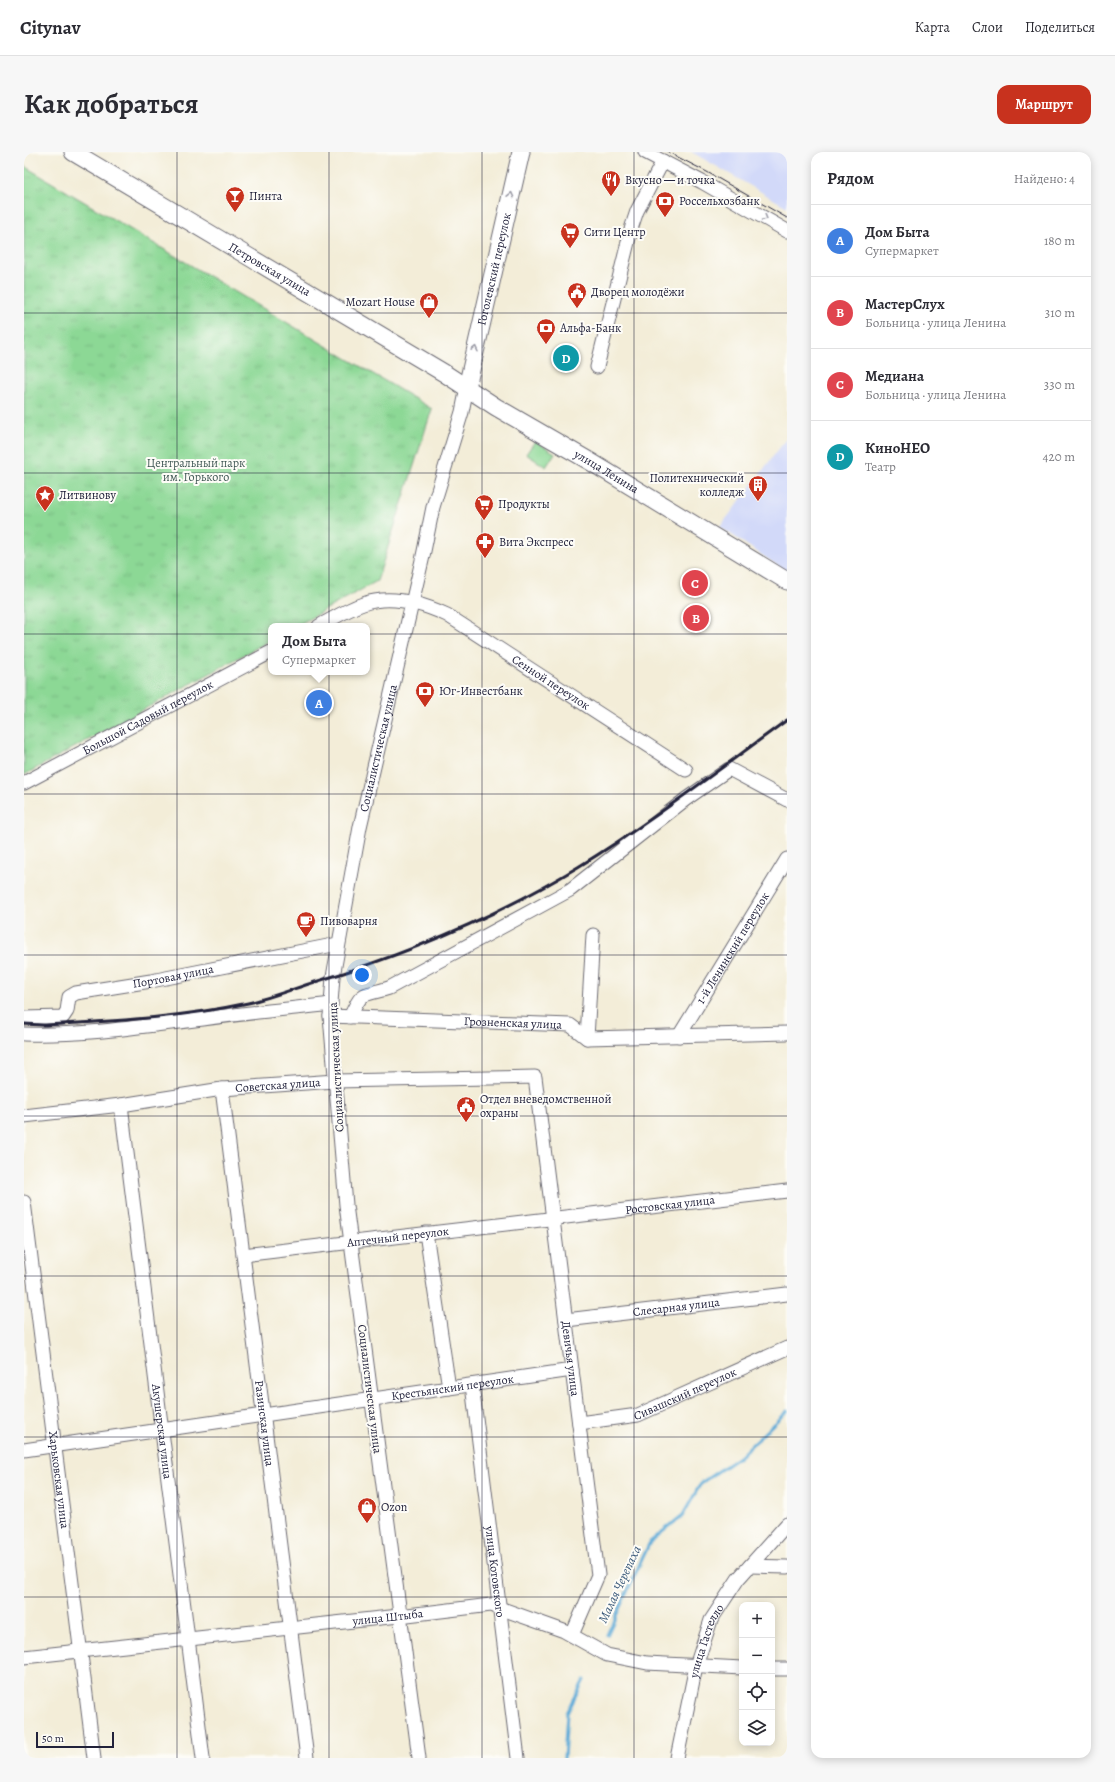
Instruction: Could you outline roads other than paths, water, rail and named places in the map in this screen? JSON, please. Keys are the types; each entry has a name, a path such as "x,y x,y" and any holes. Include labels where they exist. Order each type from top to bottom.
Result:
{"main road":[{"name":"Петровская улица","path":"73,152 467,387"},
{"name":"Гоголевский переулок","path":"467,387 521,152"},
{"name":"улица Ленина","path":"467,387 496,407 591,462 787,581"}],"street":[{"path":"645,152 702,182 787,231"},
{"path":"597,367 632,226 637,211 663,161"},
{"name":"Социалистическая улица","path":"419,1758 399,1616 351,1242 335,1081 331,1010 338,944 360,827 433,507 462,412 467,387"},
{"path":"325,623 363,604 392,600 412,602"},
{"name":"Сенной переулок","path":"412,602 447,615 686,770"},
{"name":"Большой Садовый переулок","path":"24,783 268,654"},
{"path":"350,1017 358,998 362,995 389,988 570,890 686,799 729,769 787,800"},
{"name":"1-й Ленинский переулок","path":"679,1036 787,859"},
{"path":"592,935 587,1038 787,1033"},
{"name":"Портовая улица","path":"24,1018 63,1017 68,1011 69,997 76,993 338,944"},
{"path":"24,1034 66,1034 154,1026 202,1019 331,1010"},
{"name":"Грозненская улица","path":"331,1010 350,1017 570,1025 587,1038"},
{"name":"Советская улица","path":"24,1116 121,1105 222,1089 335,1081 534,1077"},
{"name":"Девичья улица","path":"534,1077 598,1575 572,1635"},
{"name":"Разинская улица","path":"222,1089 306,1758"},
{"name":"Акушерская улица","path":"121,1105 204,1758"},
{"name":"Ростовская улица","path":"553,1218 787,1191"},
{"name":"Харьковская улица","path":"24,1202 94,1758"},
{"name":"Аптечный переулок","path":"243,1255 553,1218"},
{"path":"426,1233 448,1388"},
{"name":"Слесарная улица","path":"566,1320 787,1294"},
{"name":"Сивашский переулок","path":"579,1423 638,1415 787,1348"},
{"name":"Крестьянский переулок","path":"24,1450 572,1370"},
{"name":"улица Котовского","path":"472,1385 518,1758"},
{"name":"улица Гастелло","path":"677,1758 696,1666 711,1620 738,1579 787,1524"},
{"path":"750,1566 787,1567"},
{"name":"улица Штыба","path":"24,1657 491,1605 572,1635 607,1655 647,1663 739,1668"},
{"path":"775,1669 787,1669"}],"waterway":[{"name":"Малая Черепаха","path":"607,1635 650,1542 683,1515 701,1483 739,1457 787,1411"},
{"name":"Малая Черепаха","path":"564,1758 567,1713 584,1680"}],"tram line":[{"path":"668,152 707,172 787,218"}],"railway":[{"path":"24,1024 43,1025 120,1020 197,1012 248,1003 349,971 450,933 547,885 605,850 710,777 787,720"}],"place":[{"name":"Вкусно — и точка","path":"611,197"},
{"name":"Пинта","path":"235,213"},
{"name":"Россельхозбанк","path":"665,218"},
{"name":"Сити Центр","path":"570,249"},
{"name":"Дворец молодёжи","path":"577,309"},
{"name":"Mozart House","path":"429,319"},
{"name":"Альфа-Банк","path":"546,345"},
{"name":"КиноНЕО","path":"566,358"},
{"name":"Политехнический колледж","path":"758,502"},
{"name":"Литвинову","path":"45,512"},
{"name":"Продукты","path":"484,521"},
{"name":"Вита Экспресс","path":"485,559"},
{"name":"Медиана","path":"695,583"},
{"name":"МастерСлух","path":"696,618"},
{"name":"Дом Быта","path":"319,703"},
{"name":"Юг-Инвестбанк","path":"425,708"},
{"name":"Пивоварня","path":"306,938"},
{"name":"Отдел вневедомственной охраны","path":"466,1123"},
{"name":"Ozon","path":"367,1524"}],"park label":[{"name":"Центральный парк им. Горького","path":"196,470"}]}
